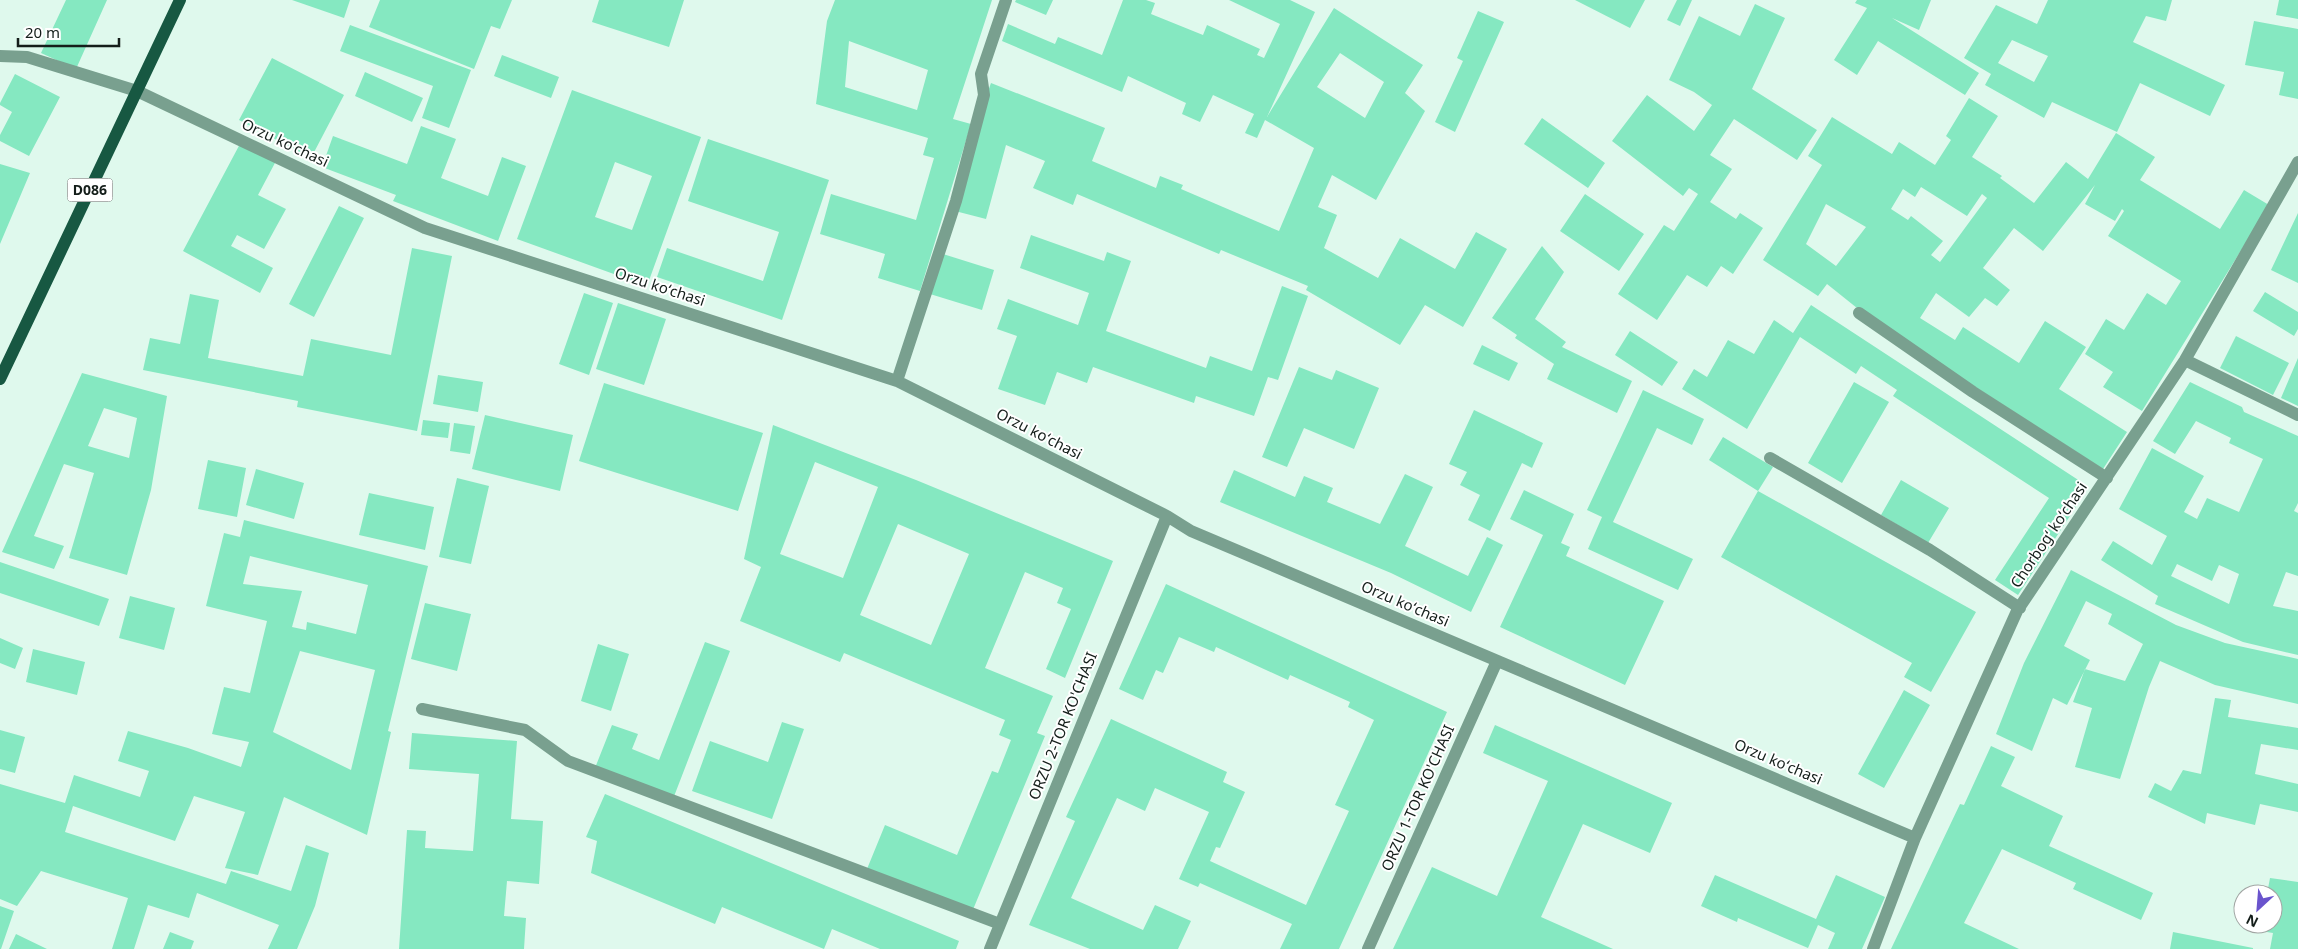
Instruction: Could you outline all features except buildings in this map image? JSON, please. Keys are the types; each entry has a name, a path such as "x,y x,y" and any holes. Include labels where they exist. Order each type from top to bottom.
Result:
{"main road":[{"name":"D086","path":"0,378 180,0"}],"street":[{"path":"897,381 956,201 984,95 981,74 1006,0"},
{"name":"Orzu koʻchasi","path":"0,56 27,57 137,91 425,228 897,381 1167,516 1191,531 1915,838"},
{"name":"Chorbogʻ koʻchasi","path":"1873,949 1915,838 2020,608 2185,360 2298,162"},
{"path":"1859,313 1973,392 2107,478"},
{"path":"2185,360 2298,415"},
{"path":"1770,458 1930,550 2020,608"},
{"name":"ORZU 2-TOR KO'CHASI","path":"990,949 1167,516"},
{"name":"ORZU 1-TOR KO'CHASI","path":"1368,949 1497,661"},
{"path":"422,709 525,730 568,761 1000,924"}]}
